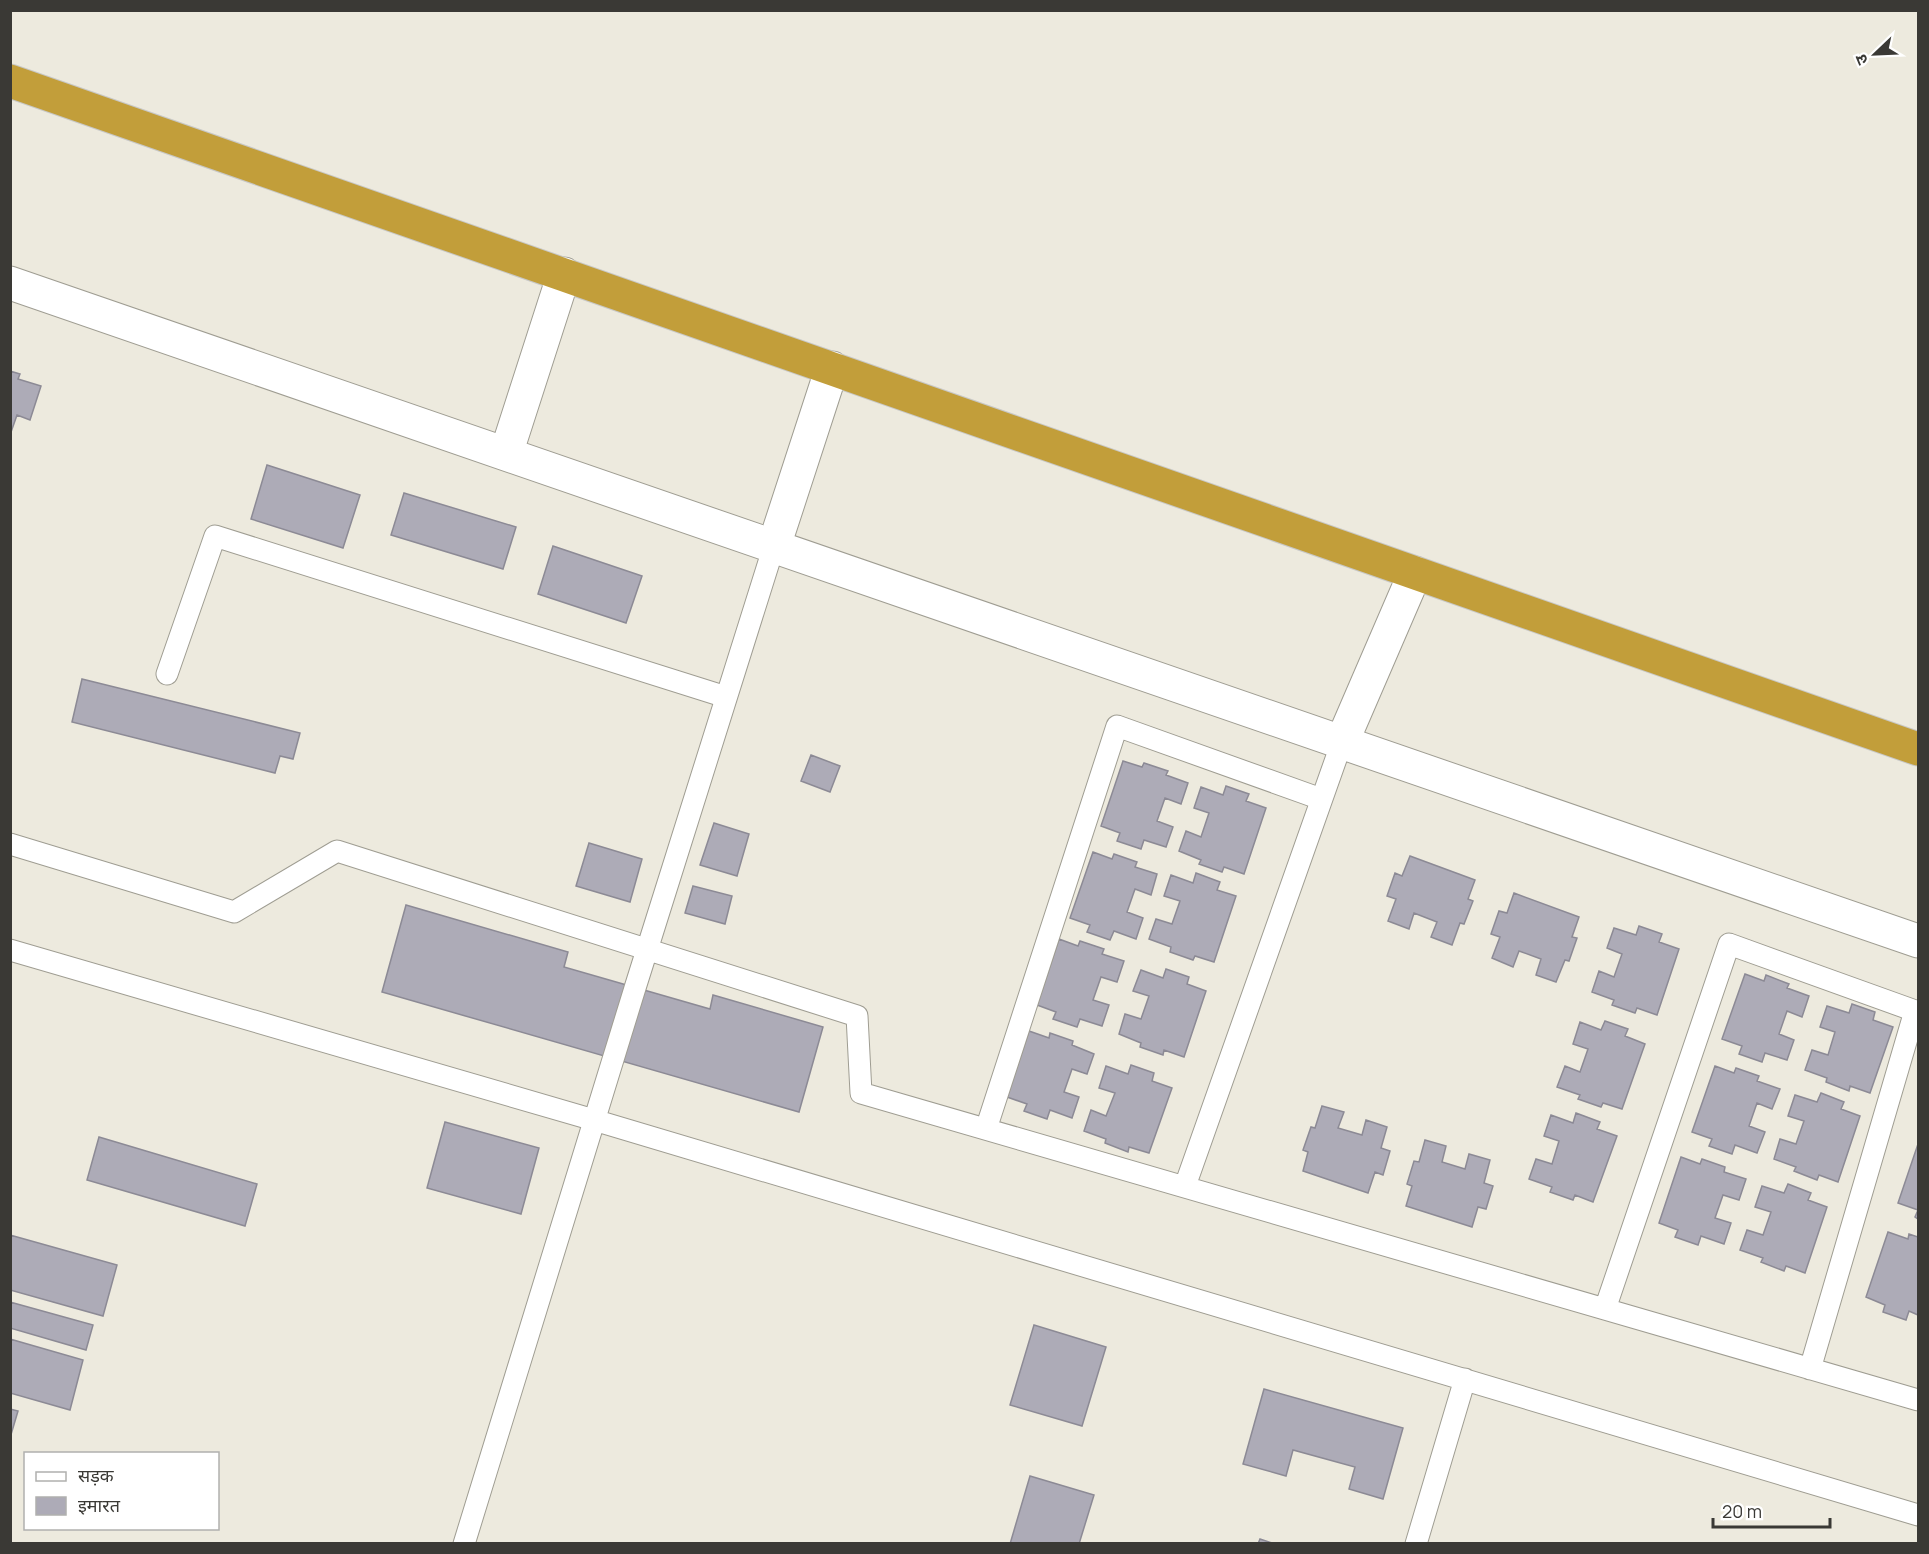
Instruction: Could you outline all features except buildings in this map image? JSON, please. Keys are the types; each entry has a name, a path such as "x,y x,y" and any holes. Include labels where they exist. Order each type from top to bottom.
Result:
{"highway":[{"path":"10,81 1918,749"}],"street":[{"path":"506,454 564,274"},
{"path":"10,283 1918,940"},
{"path":"774,546 832,368"},
{"path":"1342,742 1415,573"}],"lane":[{"path":"167,674 215,536 726,697"},
{"path":"464,1544 774,546"},
{"path":"986,1129 1117,726 1321,799"},
{"path":"1185,1186 1342,742"},
{"path":"10,844 234,912 337,851 857,1016 861,1094 1918,1400"},
{"path":"1605,1309 1729,944 1917,1011 1810,1368"},
{"path":"10,950 594,1120 1918,1515"},
{"path":"1416,1544 1465,1379"}]}
